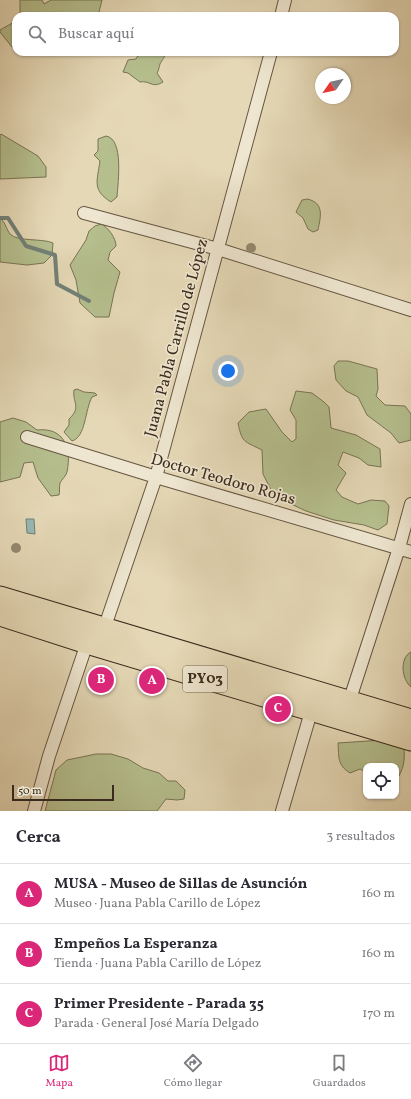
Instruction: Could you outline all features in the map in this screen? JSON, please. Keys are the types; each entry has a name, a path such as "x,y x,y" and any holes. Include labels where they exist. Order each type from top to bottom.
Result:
{"highway":[{"name":"PY03","path":"0,597 104,629 313,702 411,740"},
{"name":"PY03","path":"0,615 87,643 313,702 350,702 411,720"}],"street":[{"path":"282,12 285,0"},
{"name":"Juana Pabla Carrillo de López","path":"104,629 156,477 270,56"},
{"path":"84,213 218,249 411,310"},
{"name":"Doctor Teodoro Rojas","path":"27,437 156,477 405,550"},
{"path":"350,702 405,550 411,504"},
{"path":"34,811 49,756 87,643 104,629"},
{"path":"282,811 313,702"}],"green space":[{"path":"20,0 42,0 44,4 51,0 102,0 99,12 20,12"},
{"path":"12,23 12,47 0,32 0,30"},
{"path":"138,56 164,56 157,73 163,82 154,85 146,82 140,82 128,73 123,72 128,60 136,59"},
{"path":"1,134 38,156 46,167 46,177 0,179"},
{"path":"106,136 112,139 115,145 119,162 117,197 111,202 105,198 98,189 97,180 100,161 94,155 98,151 98,139"},
{"path":"308,199 317,204 320,211 318,230 313,232 308,229 303,218 296,212 302,200"},
{"path":"0,218 4,222 10,234 13,236 53,243 52,255 44,263 27,265 0,262"},
{"path":"101,224 109,230 115,240 116,246 110,252 108,260 120,272 109,317 95,317 80,303 76,280 70,265 86,240 89,231 95,226"},
{"path":"338,361 348,361 377,369 378,389 376,396 385,405 405,406 411,414 411,440 399,443 391,433 367,415 358,397 346,391 336,380 334,366"},
{"path":"77,389 84,392 95,393 97,395 92,397 80,434 72,441 64,432 69,425 69,419 73,415 76,408 74,390"},
{"path":"296,391 312,393 329,407 331,428 356,435 380,449 381,467 368,465 359,458 343,452 338,465 346,473 336,490 342,497 358,504 371,500 385,501 389,506 387,524 378,530 364,525 334,520 306,511 274,496 263,474 262,450 245,441 238,423 249,412 266,409 282,432 292,442 296,439 296,420 290,410"},
{"path":"13,418 26,422 37,430 54,432 64,441 67,447 68,463 66,473 60,483 59,495 51,496 38,478 33,462 24,463 20,477 0,482 0,422"},
{"path":"411,652 411,687 408,684 404,674 403,664 407,655"},
{"path":"383,740 404,746 401,772 399,776 399,763 363,763 363,770 360,769 350,773 341,764 338,743"},
{"path":"96,754 111,754 128,759 143,768 159,773 168,781 176,781 185,790 184,799 166,799 157,811 45,811 56,770 67,760"}],"water":[{"path":"26,519 34,519 35,534 27,533"}],"waterway":[{"path":"0,218 8,218 26,246 55,255 57,284 89,301"}],"place":[{"name":"Empeños La Esperanza","path":"101,680"},
{"name":"MUSA - Museo de Sillas de Asunción","path":"152,681"},
{"name":"Primer Presidente - Parada 35","path":"278,709"}]}
